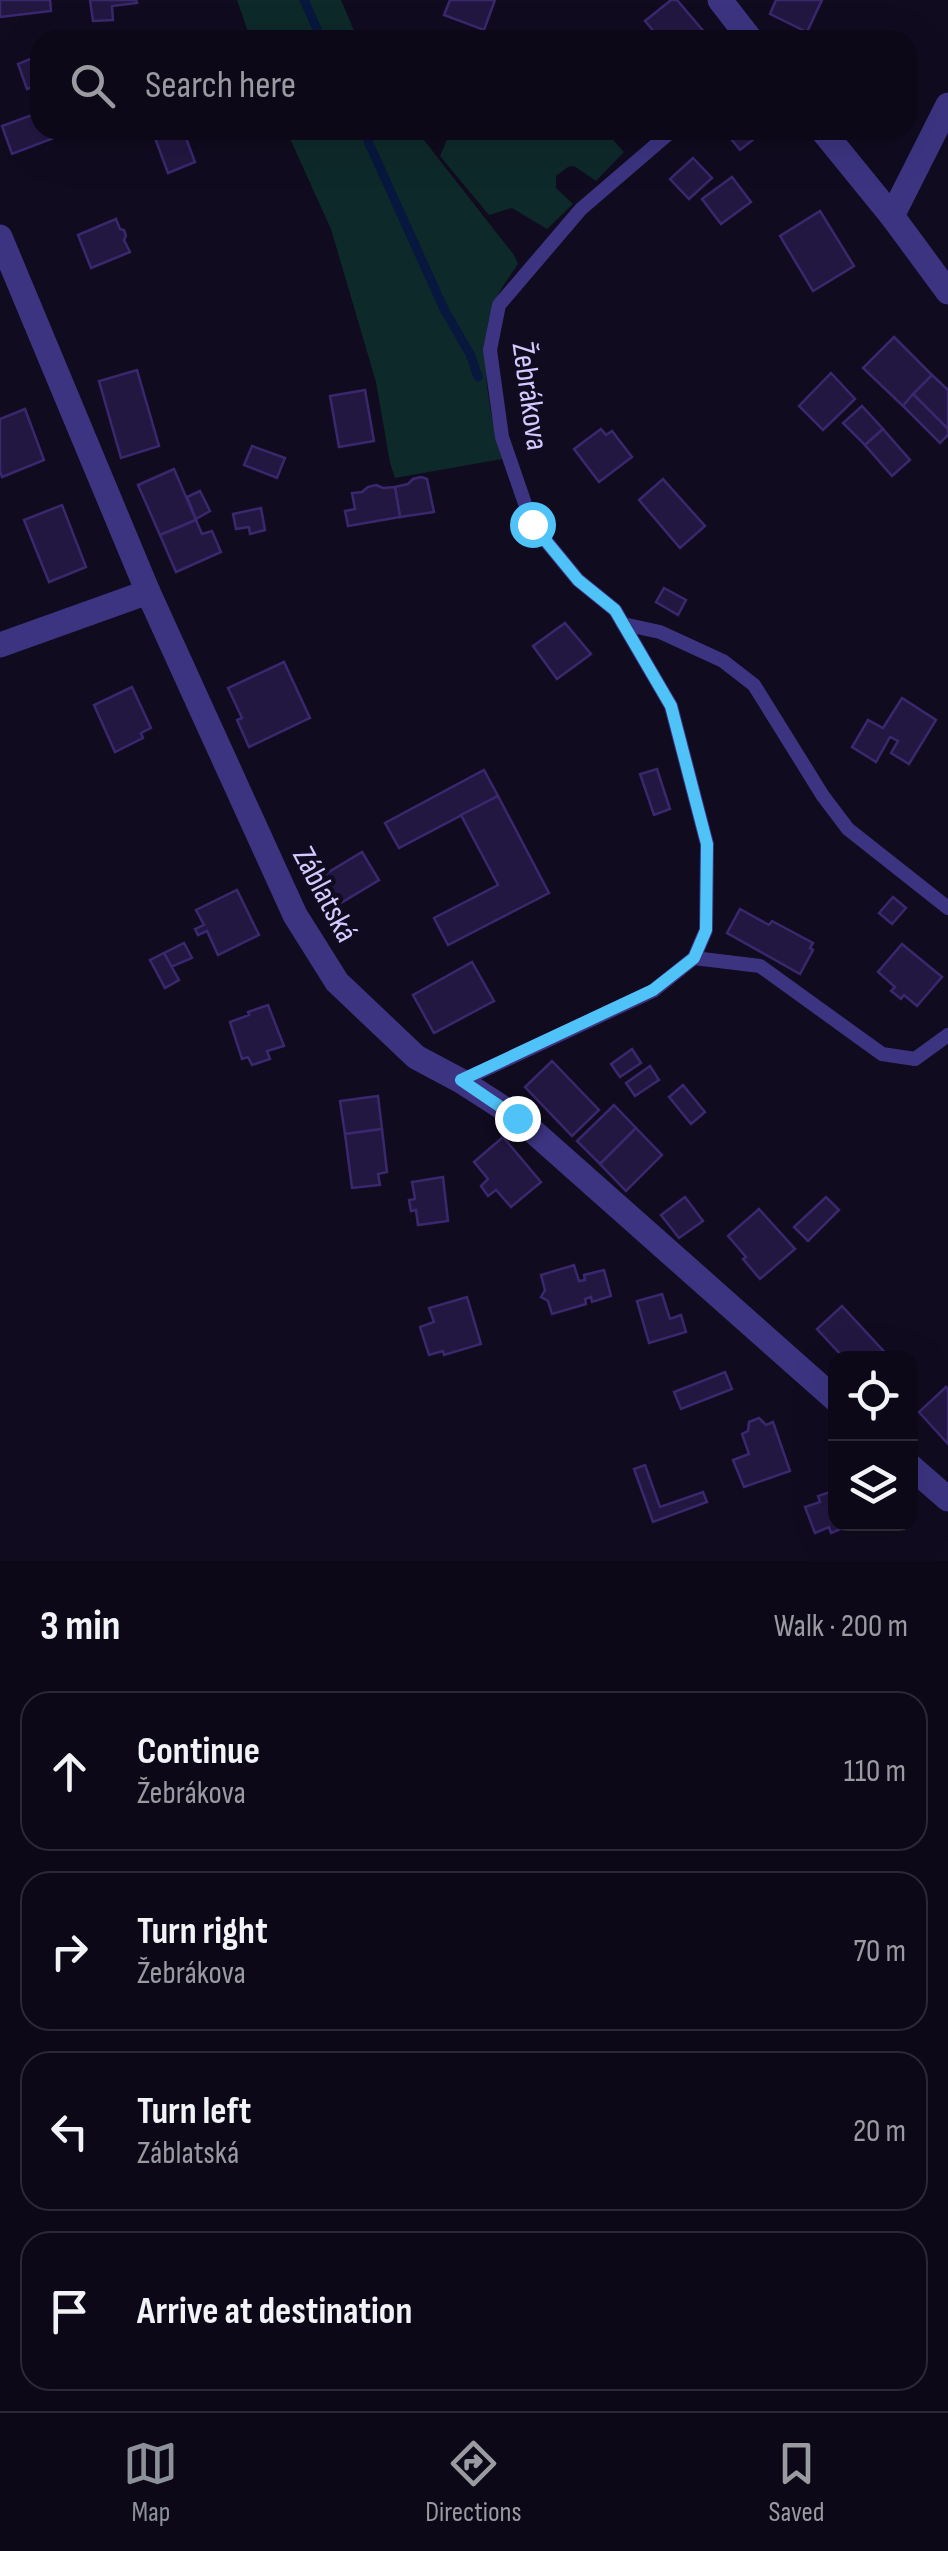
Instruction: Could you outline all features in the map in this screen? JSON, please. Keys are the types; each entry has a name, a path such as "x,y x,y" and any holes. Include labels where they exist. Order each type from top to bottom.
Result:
{"street":[{"path":"720,0 742,30"},
{"path":"892,216 948,104"},
{"path":"830,140 948,292"},
{"name":"Záblatská","path":"0,237 148,592 295,914 337,982 416,1056 461,1080 517,1118 828,1393"},
{"path":"0,645 148,592"},
{"path":"918,1473 948,1499"}],"lane":[{"name":"Žebrákova","path":"661,140 580,209 500,305 490,350 502,437 532,524 578,580 615,610 671,706 707,844 706,930 694,958"},
{"path":"624,624 660,632 722,661 754,684 823,796 848,829 948,908"},
{"path":"461,1080 653,990 694,958 760,966 882,1054 915,1059 948,1035"}],"green space":[{"path":"237,0 341,0 354,30 248,30"},
{"path":"291,140 424,140 514,255 518,264 490,314 485,355 489,399 502,459 395,478 376,382 331,229"},
{"path":"447,140 613,140 624,152 596,181 574,166 556,176 556,188 573,204 547,229 512,208 489,215 440,156"}],"building":[{"path":"0,0 50,0 51,11 0,17"},
{"path":"90,0 137,3 112,6 113,20 93,21"},
{"path":"450,0 495,0 484,30 444,15"},
{"path":"671,0 677,0 702,30 653,30 645,21"},
{"path":"776,0 822,0 808,30 770,14"},
{"path":"30,59 30,88 27,89 18,64"},
{"path":"30,116 30,140 49,140 12,154 2,126"},
{"path":"156,140 187,140 195,162 168,173"},
{"path":"732,140 752,140 740,150"},
{"path":"693,158 712,178 689,199 670,179"},
{"path":"732,177 751,202 721,224 702,199"},
{"path":"820,211 854,266 813,291 780,236"},
{"path":"116,219 124,230 130,252 91,268 78,235"},
{"path":"894,337 932,375 903,406 863,368"},
{"path":"137,370 159,446 121,458 99,381"},
{"path":"831,373 855,399 823,430 799,406"},
{"path":"932,375 948,390 948,429 913,394"},
{"path":"365,390 374,441 339,447 330,396"},
{"path":"913,394 948,429 940,443 903,406"},
{"path":"862,406 883,429 865,445 843,423"},
{"path":"25,409 44,460 2,477 0,419"},
{"path":"601,429 606,435 612,431 632,457 599,482 574,449"},
{"path":"883,429 910,460 892,476 865,445"},
{"path":"252,446 285,458 277,478 244,465"},
{"path":"174,469 196,520 160,535 138,485"},
{"path":"421,477 427,479 434,512 400,517 395,487"},
{"path":"663,479 705,526 680,548 639,500"},
{"path":"376,485 395,487 400,517 348,526 345,511 355,509 352,493"},
{"path":"200,491 210,511 196,519 187,497"},
{"path":"62,505 86,567 49,582 24,520"},
{"path":"261,508 265,530 250,534 249,527 236,529 233,514"},
{"path":"196,520 202,534 212,531 221,552 176,572 160,535"},
{"path":"664,588 686,600 678,615 656,602"},
{"path":"565,623 591,654 557,679 533,646"},
{"path":"284,662 310,718 249,747 237,720 242,718 228,688"},
{"path":"132,687 151,728 141,733 143,738 115,752 94,705"},
{"path":"902,698 936,720 909,764 891,753 898,741 890,737 876,762 852,747 868,720 883,728"},
{"path":"657,769 670,809 654,815 640,774"},
{"path":"484,770 498,796 399,848 385,823"},
{"path":"498,796 549,893 448,945 434,918 498,885 461,815"},
{"path":"362,852 379,880 331,909 314,881"},
{"path":"237,890 259,935 218,955 207,931 198,935 195,929 204,925 196,910"},
{"path":"893,897 906,908 892,924 879,913"},
{"path":"740,909 813,943 800,974 727,933"},
{"path":"184,943 192,958 171,967 164,953"},
{"path":"902,944 942,977 917,1006 904,995 901,999 891,991 895,987 878,972"},
{"path":"164,953 179,980 165,988 150,960"},
{"path":"472,962 494,1001 434,1033 413,995"},
{"path":"268,1005 284,1046 267,1051 270,1059 252,1065 248,1057 242,1059 230,1022"},
{"path":"632,1049 641,1063 620,1077 611,1064"},
{"path":"552,1061 599,1110 572,1136 525,1087"},
{"path":"650,1066 659,1080 635,1096 626,1083"},
{"path":"683,1085 705,1112 691,1124 669,1097"},
{"path":"378,1096 382,1129 345,1134 340,1101"},
{"path":"614,1105 636,1128 600,1164 577,1141"},
{"path":"636,1128 662,1155 626,1191 600,1164"},
{"path":"382,1129 387,1172 378,1174 380,1185 352,1188 345,1134"},
{"path":"503,1137 541,1182 511,1207 496,1190 488,1196 481,1186 488,1179 474,1162"},
{"path":"443,1177 448,1221 418,1225 416,1210 411,1211 409,1200 415,1199 412,1182"},
{"path":"685,1197 703,1221 679,1238 661,1215"},
{"path":"826,1197 839,1210 808,1241 794,1227"},
{"path":"759,1209 795,1249 760,1279 728,1236"},
{"path":"574,1265 579,1281 585,1280 584,1275 604,1270 611,1296 592,1302 591,1297 585,1299 586,1304 552,1314 548,1301 541,1297 545,1290 541,1275"},
{"path":"662,1294 670,1319 681,1315 686,1332 649,1343 637,1301"},
{"path":"467,1297 481,1344 444,1355 443,1351 429,1355 420,1327 434,1322 429,1308"},
{"path":"842,1306 884,1351 837,1351 817,1329"},
{"path":"725,1372 732,1389 681,1409 674,1392"},
{"path":"946,1387 948,1390 948,1444 919,1412"},
{"path":"759,1418 766,1425 773,1422 790,1471 744,1487 733,1460 749,1454 742,1434 748,1431 749,1422"},
{"path":"645,1465 660,1507 703,1492 707,1502 653,1522 634,1469"},
{"path":"828,1493 828,1527 815,1533 805,1507 820,1502 818,1496"}],"waterway":[{"path":"304,0 318,30"},
{"path":"368,140 478,377"}],"route":[{"path":"517,1118 461,1080 653,990 694,958 706,930 707,844 671,706 615,610 578,580 532,524"}]}
